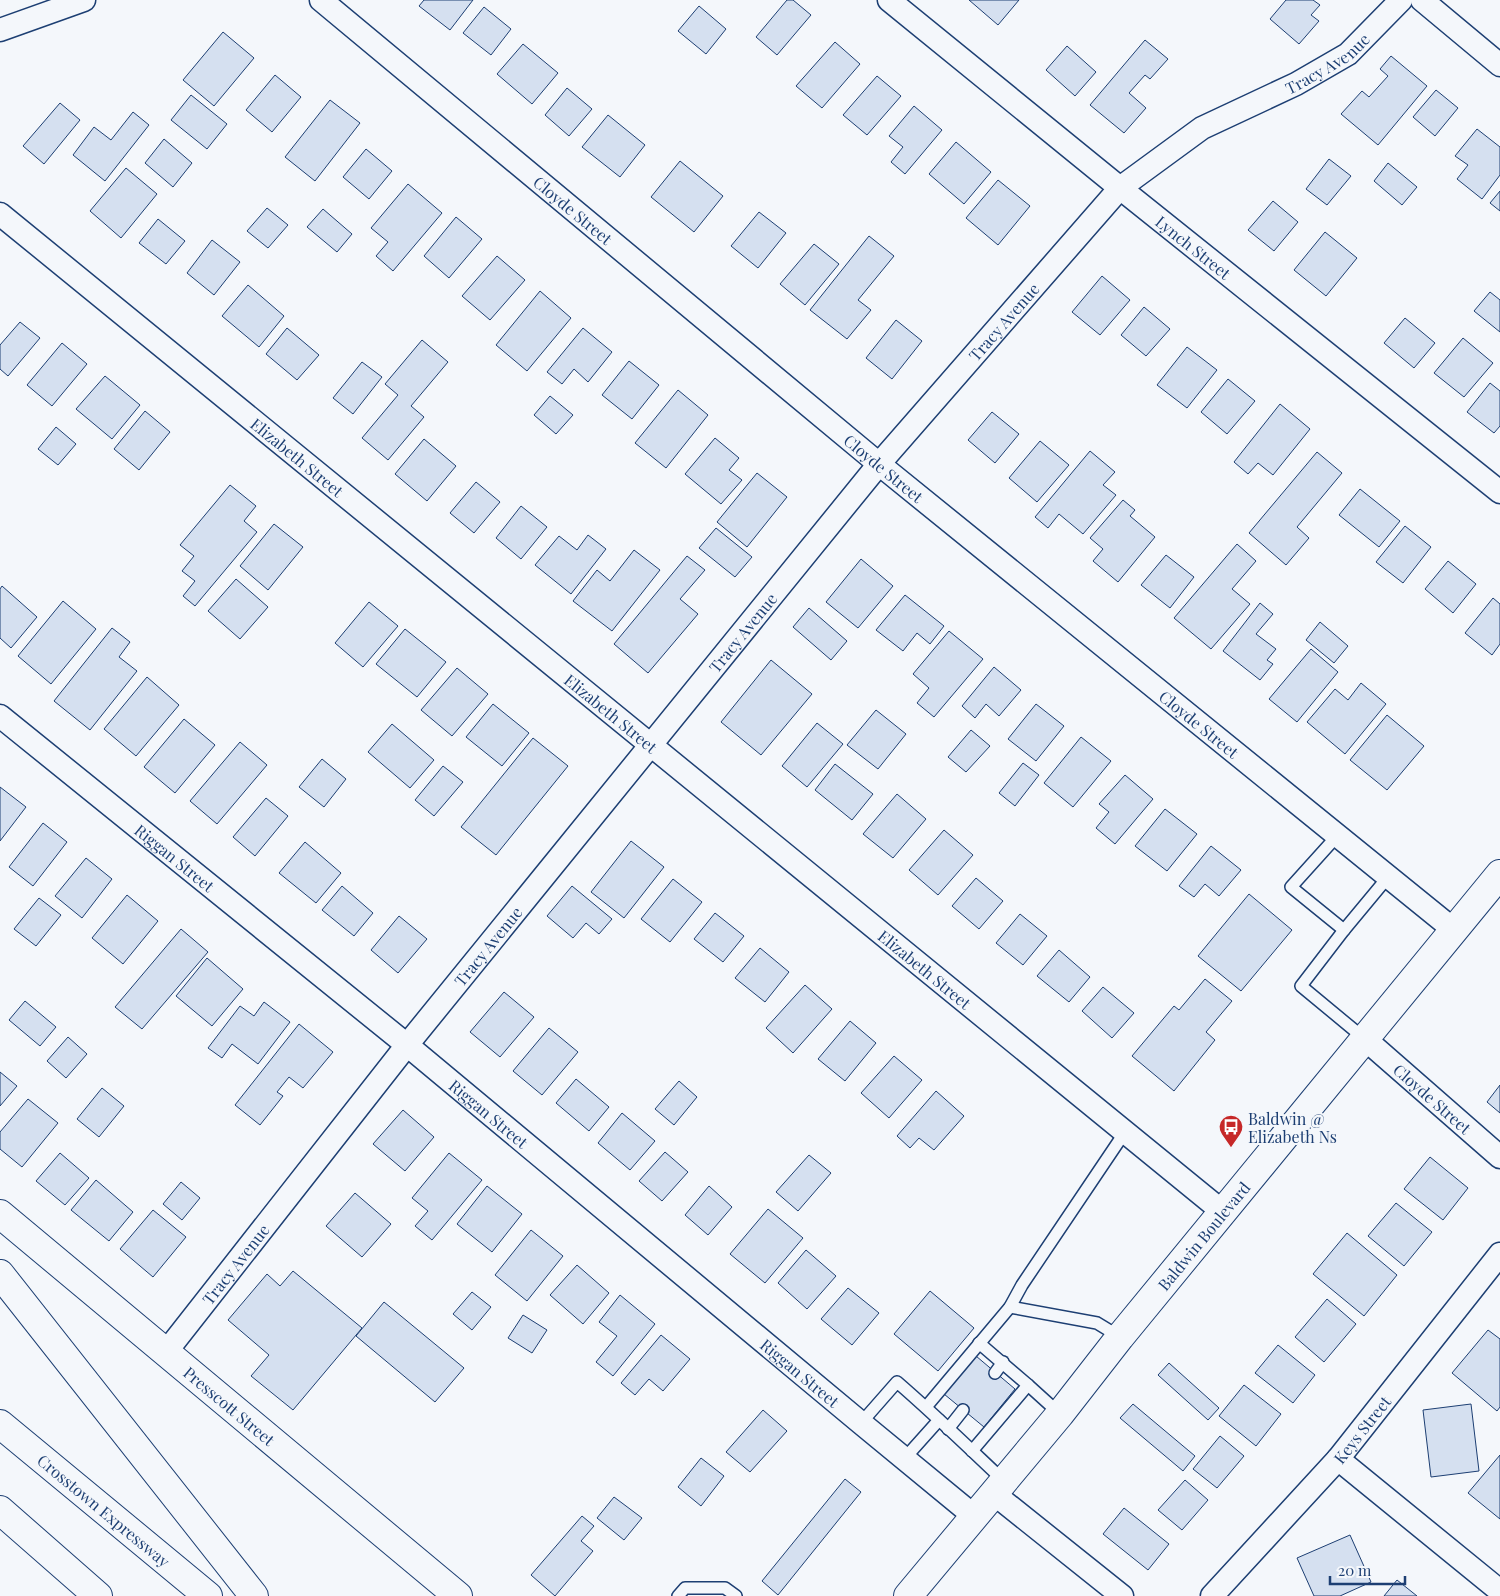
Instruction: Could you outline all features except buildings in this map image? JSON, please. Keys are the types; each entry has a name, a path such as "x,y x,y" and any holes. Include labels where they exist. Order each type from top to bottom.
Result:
{"main road":[{"name":"Baldwin Boulevard","path":"908,1596 1060,1414 1120,1337 1500,874"},
{"name":"Presscott Street","path":"0,1214 458,1596"},
{"path":"0,1274 254,1596"},
{"name":"Crosstown Expressway","path":"0,1424 208,1596"},
{"path":"0,1510 98,1596"}],"street":[{"path":"0,30 84,0"},
{"name":"Cloyde Street","path":"321,0 879,464 1454,930"},
{"name":"Lynch Street","path":"889,0 1120,188 1500,492"},
{"name":"Tracy Avenue","path":"166,1352 407,1045 879,464 1120,188 1202,128 1296,84 1348,54 1401,0"},
{"path":"1422,0 1500,65"},
{"name":"Elizabeth Street","path":"0,214 1223,1212"},
{"name":"Riggan Street","path":"0,716 407,1045 974,1516"},
{"name":"Cloyde Street","path":"1365,1039 1500,1158"},
{"name":"Keys Street","path":"1212,1596 1338,1459 1500,1254"},
{"path":"1338,1459 1500,1591"},
{"path":"998,1486 1122,1596"}],"lane":[{"path":"1337,836 1291,887 1344,930"},
{"path":"1365,1039 1301,986 1388,877"},
{"path":"926,1407 1010,1307 1022,1285 1125,1132"},
{"path":"1010,1307 1097,1323 1120,1337"},
{"path":"980,1343 1060,1414"},
{"path":"995,1372 1003,1362"},
{"path":"861,1424 897,1382 972,1451 998,1486"},
{"path":"972,1451 1028,1385"},
{"path":"948,1429 963,1410"},
{"path":"905,1458 939,1420"},
{"path":"678,1596 685,1588 726,1588 736,1596"}],"place":[{"name":"Baldwin @ Elizabeth Ns","path":"1231,1148"}]}
